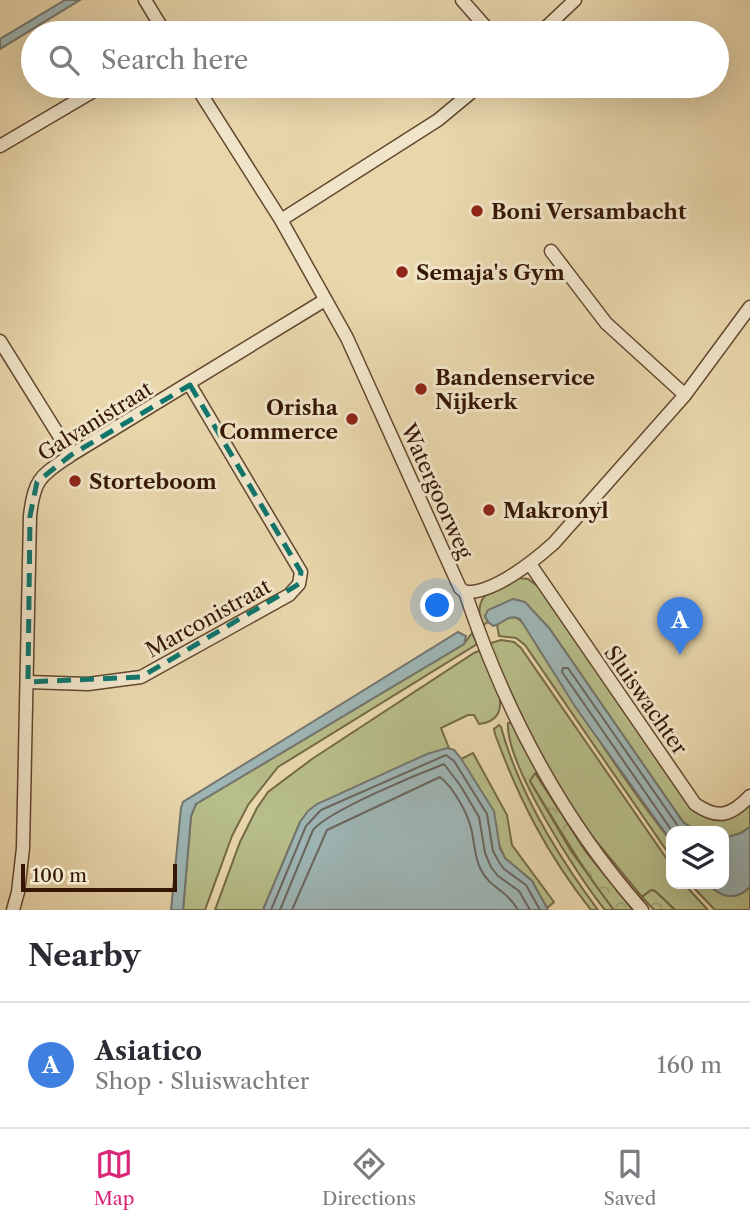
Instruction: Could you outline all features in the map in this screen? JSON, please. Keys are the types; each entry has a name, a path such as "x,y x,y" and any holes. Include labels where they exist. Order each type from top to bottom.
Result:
{"street":[{"path":"145,0 158,21"},
{"path":"462,0 480,21"},
{"path":"553,21 575,0"},
{"path":"0,146 82,98"},
{"name":"Watergoorweg","path":"204,98 281,220 347,338 460,588 465,592 513,713 549,783 584,839 642,910"},
{"path":"281,220 438,120 465,98"},
{"path":"551,251 606,323 685,395"},
{"name":"Galvanistraat","path":"13,910 23,848 32,499 37,482 71,455 325,300"},
{"path":"465,592 472,593 489,588 530,564 561,535 685,395 750,307"},
{"path":"0,341 71,455"},
{"name":"Marconistraat","path":"28,682 88,684 141,677 289,594 299,584 301,572 190,384"},
{"name":"Sluiswachter","path":"530,564 695,803 718,815 739,808 750,796"}],"highlighted area":[{"path":"190,385 301,572 299,584 141,677 28,682 30,516 37,482 71,455"}],"green space":[{"path":"518,578 528,579 540,588 695,811 710,819 724,820 750,805 750,827 729,837 729,826 689,826 683,822 549,628 524,602 513,599 485,616 488,622 482,626 482,599 493,590"},
{"path":"515,617 527,628 621,773 666,835 666,850 525,645 516,638 499,636 497,625"},
{"path":"472,633 477,644 278,767 248,805 232,836 205,910 183,910 191,816 196,804 464,644"},
{"path":"501,640 514,642 521,648 666,858 666,889 689,889 708,910 675,910 651,890 642,897 591,835 536,752 490,647 491,643"},
{"path":"481,650 499,693 498,714 479,724 474,715 468,715 441,728 449,748 300,822 263,910 215,910 240,842 268,792 312,759"},
{"path":"508,723 513,723 638,910 633,910 586,852 536,774 530,781 571,851 614,910 605,910 593,894 530,791 510,741"},
{"path":"499,725 518,776 541,823 598,910 591,910 575,889 535,826 495,734 494,729"},
{"path":"473,753 507,815 512,845 554,902 547,908 532,881 505,858 461,759"},
{"path":"535,773 586,852 633,910 614,910 602,894 530,781"},
{"path":"750,887 750,910 715,910 695,889 714,889 724,895 734,896"},
{"path":"651,890 675,910 654,910 642,897"}],"water":[{"path":"65,0 80,0 46,21 30,21"},
{"path":"21,26 21,36 0,49 0,39"},
{"path":"513,599 525,602 549,628 683,822 689,826 666,826 666,834 576,708 520,619 510,618 493,626 485,616 488,610"},
{"path":"458,632 466,636 464,644 196,804 191,816 183,910 171,910 183,802"},
{"path":"447,748 454,750 460,757 494,811 500,849 505,858 532,881 548,910 263,910 300,822 308,811 317,804 427,754"},
{"path":"750,827 750,887 734,896 723,895 714,889 729,889 729,837"}],"place":[{"name":"Boni Versambacht","path":"477,211"},
{"name":"Semaja's Gym","path":"402,272"},
{"name":"Bandenservice Nijkerk","path":"421,389"},
{"name":"Orisha Commerce","path":"352,419"},
{"name":"Storteboom","path":"75,481"},
{"name":"Makronyl","path":"489,510"},
{"name":"Asiatico","path":"680,655"}]}
